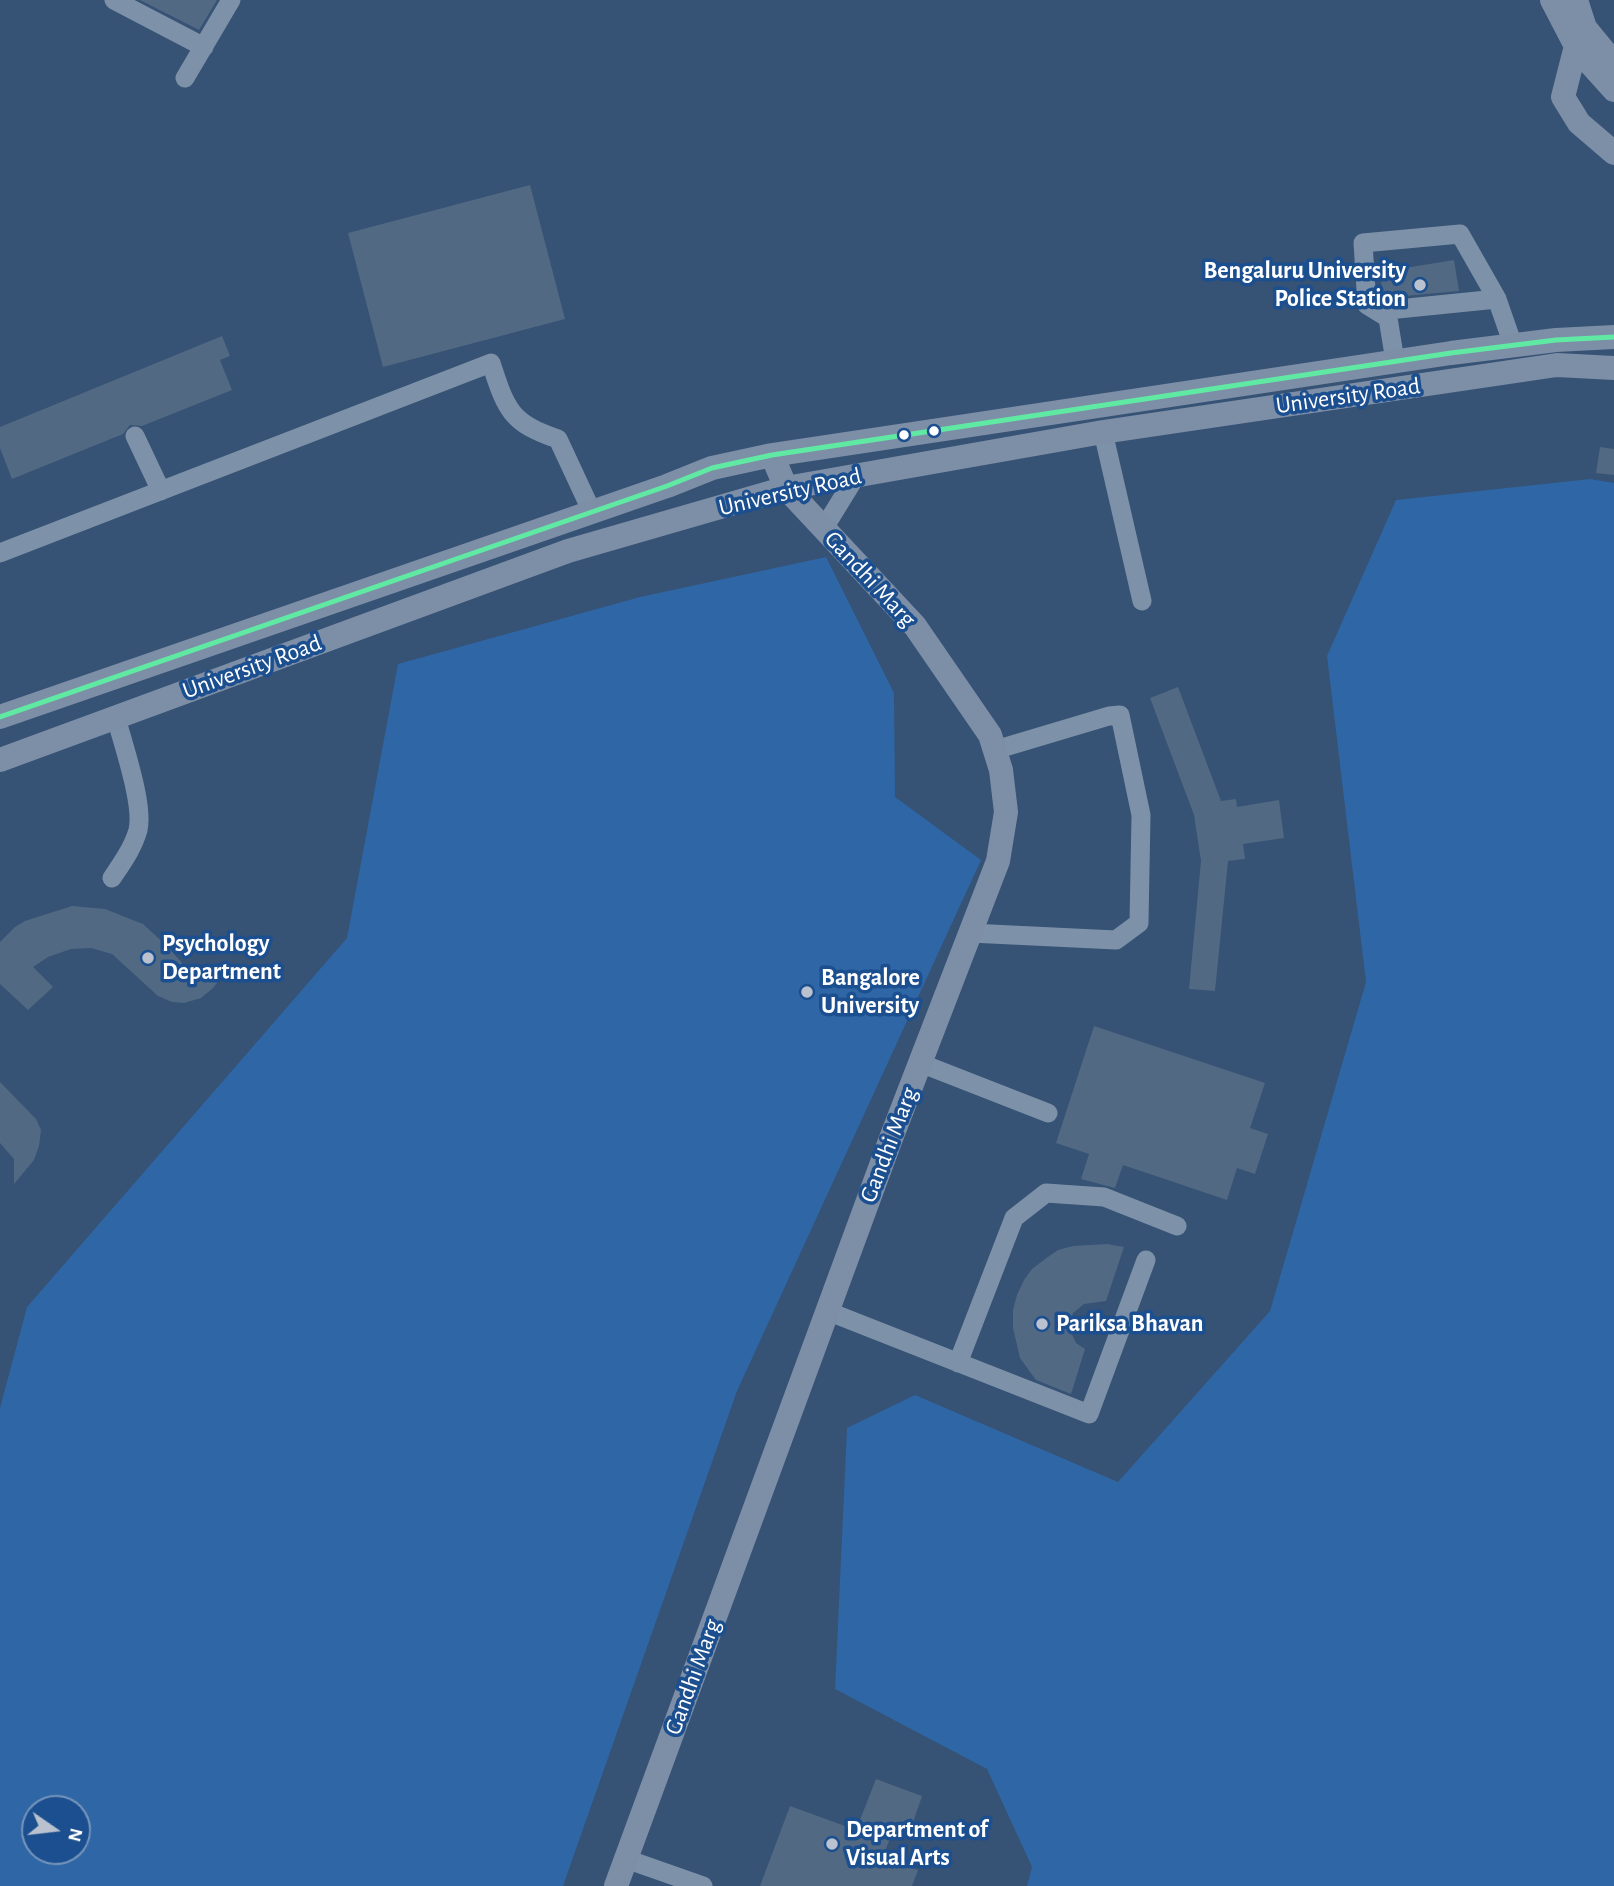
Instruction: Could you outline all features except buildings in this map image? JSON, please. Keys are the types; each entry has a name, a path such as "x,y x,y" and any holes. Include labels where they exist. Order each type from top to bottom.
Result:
{"main road":[{"path":"1552,0 1584,41 1614,90"},
{"path":"1576,0 1585,28 1584,41 1563,97 1579,123 1614,153"},
{"path":"1584,41 1614,63"},
{"name":"University Road","path":"0,717 712,468 772,455 1395,361 1513,345 1614,337"},
{"name":"University Road","path":"0,760 568,551 786,488 1103,432 1557,365 1614,368"},
{"path":"1312,374 1317,400"},
{"name":"Gandhi Marg","path":"616,1886 827,1311 998,861 1006,812 1001,770 990,735 915,626 786,488 772,455"}],"street":[{"path":"114,0 204,47"},
{"path":"185,78 231,0"},
{"path":"1395,361 1388,318 1367,305 1363,243 1460,234 1497,299 1513,345"},
{"path":"1378,312 1497,299"},
{"path":"0,553 491,363 507,407 520,422 539,433 558,439 592,512"},
{"path":"1103,432 1142,601"},
{"path":"135,436 161,491"},
{"path":"824,528 856,476"},
{"path":"970,933 1116,940 1139,923 1141,815 1120,715 995,750"},
{"path":"112,878 131,849 139,828 138,803 116,717"},
{"path":"920,1063 1048,1113"},
{"path":"958,1363 1014,1219 1046,1193 1104,1197 1177,1226"},
{"path":"827,1311 1089,1414 1146,1260"},
{"path":"626,1858 702,1886"}],"shaded area":[{"path":"1590,479 1614,483 1614,1886 1027,1886 1032,1867 987,1769 835,1689 847,1428 915,1395 1118,1482 1270,1311 1366,982 1327,656 1396,500"},
{"path":"826,557 894,693 895,797 981,860 737,1391 563,1886 0,1886 0,1408 27,1307 347,938 398,664 640,597"}],"transit line":[{"path":"0,717 667,486 712,468 772,455 1451,353 1556,340 1614,337"}],"place":[{"name":"Bengaluru University Police Station","path":"1420,285"},
{"name":"Psychology Department","path":"148,958"},
{"name":"Bangalore University","path":"807,992"},
{"name":"Pariksa Bhavan","path":"1042,1324"},
{"name":"Department of Visual Arts","path":"832,1844"}]}
